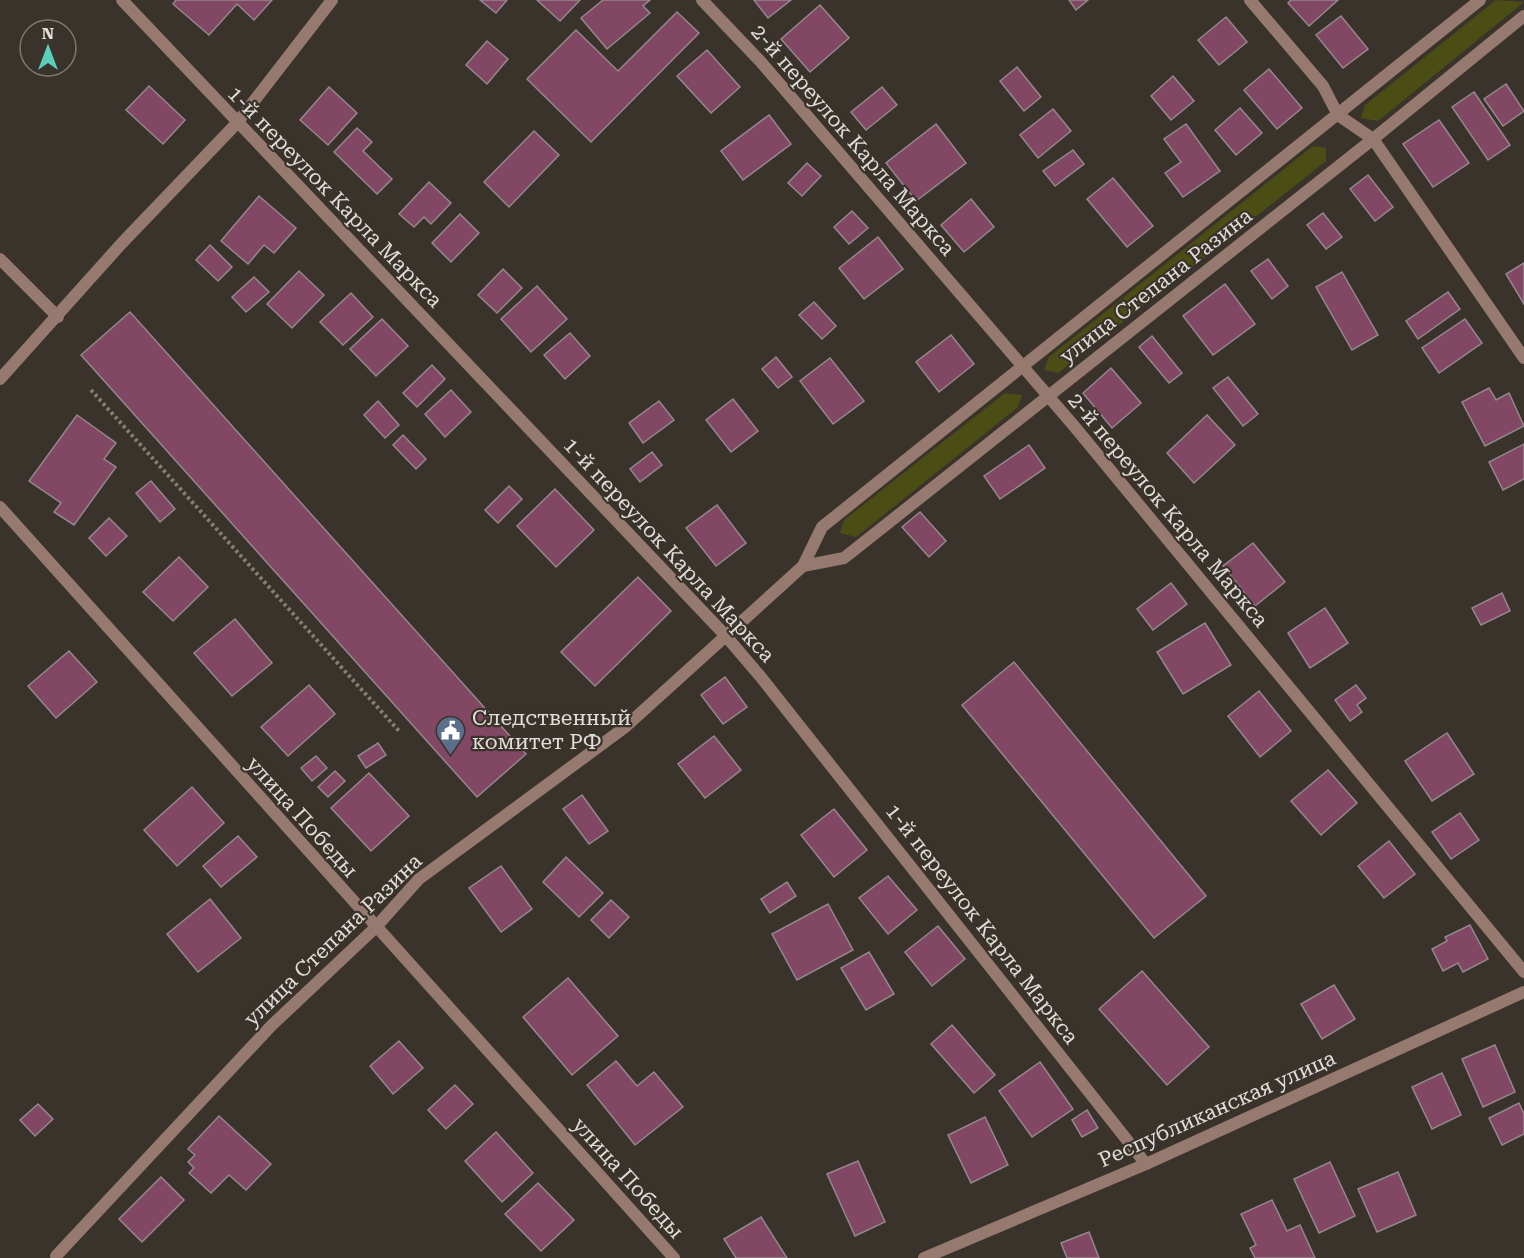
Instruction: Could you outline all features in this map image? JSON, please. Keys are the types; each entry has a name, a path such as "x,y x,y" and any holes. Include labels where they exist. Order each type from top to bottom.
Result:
{"street":[{"name":"1-й переулок Карла Маркса","path":"122,0 725,635 760,676 1146,1164"},
{"path":"0,379 122,243 237,123 332,0"},
{"name":"2-й переулок Карла Маркса","path":"702,0 760,61 1048,396 1524,972"},
{"path":"1250,0 1323,86 1338,115 1373,139 1524,358"},
{"name":"улица Степана Разина","path":"56,1256 271,1026 375,928 419,879 624,728 803,566 822,527 1480,0"},
{"name":"улица Степана Разина","path":"803,566 844,558 1373,139 1524,16"},
{"path":"0,259 58,317"},
{"name":"улица Победы","path":"0,507 375,928 674,1258"},
{"name":"Республиканская улица","path":"924,1258 1146,1164 1524,992"}],"path":[{"path":"91,390 399,731"}],"shaded area":[{"path":"1496,0 1524,2 1378,121 1361,118 1365,105"},
{"path":"1313,146 1326,148 1326,161 1058,373 1044,370 1049,357"},
{"path":"1005,393 1022,395 1018,407 856,537 840,533 844,520"}],"building":[{"path":"176,0 272,0 254,20 237,4 209,35 173,4"},
{"path":"480,0 507,0 496,13"},
{"path":"537,0 580,0 560,21"},
{"path":"603,0 650,0 643,6 650,13 607,49 581,18"},
{"path":"754,0 791,0 768,18"},
{"path":"1069,0 1088,0 1076,10"},
{"path":"1291,0 1338,0 1309,26 1288,3"},
{"path":"820,5 849,38 810,72 781,39"},
{"path":"677,12 699,33 591,142 527,79 576,30 618,71"},
{"path":"1341,16 1368,49 1343,68 1316,35"},
{"path":"1226,17 1247,42 1219,65 1198,40"},
{"path":"487,41 508,59 487,84 466,65"},
{"path":"707,50 740,87 711,113 677,76"},
{"path":"1017,67 1041,97 1024,111 1000,81"},
{"path":"1269,69 1302,108 1277,129 1244,90"},
{"path":"1173,76 1194,101 1171,120 1151,96"},
{"path":"1506,84 1524,111 1503,126 1484,99"},
{"path":"149,86 185,120 163,144 126,110"},
{"path":"329,87 357,113 328,145 300,120"},
{"path":"882,87 897,105 866,130 851,112"},
{"path":"1474,92 1510,145 1488,160 1452,107"},
{"path":"1240,108 1262,133 1236,155 1215,130"},
{"path":"1053,109 1071,131 1038,158 1020,135"},
{"path":"769,115 791,144 743,180 721,151"},
{"path":"1439,120 1469,163 1433,187 1403,144"},
{"path":"936,124 966,163 916,201 886,163"},
{"path":"1186,124 1220,171 1183,197 1165,173 1181,162 1164,139"},
{"path":"357,128 372,142 363,151 392,179 377,194 334,152"},
{"path":"534,131 559,155 509,207 484,182"},
{"path":"1073,150 1084,164 1055,186 1043,171"},
{"path":"807,163 821,176 802,196 788,183"},
{"path":"1368,175 1393,207 1375,221 1350,189"},
{"path":"1113,178 1153,226 1127,247 1087,199"},
{"path":"429,182 451,203 431,224 424,217 414,227 399,214"},
{"path":"259,196 296,228 274,253 264,245 248,264 221,241"},
{"path":"971,199 994,227 964,252 941,225"},
{"path":"852,211 868,228 849,244 834,227"},
{"path":"1323,213 1342,237 1326,249 1307,225"},
{"path":"460,214 479,233 451,262 432,243"},
{"path":"878,237 903,269 864,299 839,268"},
{"path":"210,245 232,267 218,281 196,260"},
{"path":"1268,259 1288,286 1272,299 1251,271"},
{"path":"1524,263 1524,304 1506,274"},
{"path":"503,269 522,288 497,313 478,295"},
{"path":"299,271 324,295 292,328 267,304"},
{"path":"1342,272 1378,335 1352,350 1316,287"},
{"path":"254,277 269,292 246,312 232,297"},
{"path":"1225,284 1255,324 1213,355 1183,316"},
{"path":"537,286 567,319 531,352 501,319"},
{"path":"1448,292 1460,309 1418,339 1406,321"},
{"path":"351,293 373,317 343,345 320,322"},
{"path":"814,302 836,326 822,339 799,315"},
{"path":"130,312 526,754 477,797 81,355"},
{"path":"382,319 408,346 376,376 350,349"},
{"path":"1465,319 1482,343 1439,373 1422,348"},
{"path":"570,333 590,356 565,379 544,355"},
{"path":"951,335 974,364 939,392 916,362"},
{"path":"1152,336 1182,373 1169,383 1139,347"},
{"path":"776,357 792,377 778,388 762,369"},
{"path":"830,358 864,401 833,424 800,381"},
{"path":"432,365 445,379 417,407 403,393"},
{"path":"1111,368 1141,403 1112,428 1083,393"},
{"path":"1228,377 1258,414 1243,426 1213,388"},
{"path":"1489,388 1496,400 1509,393 1524,426 1485,446 1462,402"},
{"path":"451,390 471,412 445,437 425,414"},
{"path":"733,399 758,431 731,452 706,420"},
{"path":"378,401 399,425 385,438 364,415"},
{"path":"659,401 674,420 643,443 629,423"},
{"path":"77,415 116,443 104,459 116,467 74,525 54,512 61,503 29,481"},
{"path":"1207,415 1235,445 1194,483 1167,453"},
{"path":"403,435 426,459 416,469 393,445"},
{"path":"1524,444 1524,479 1503,490 1489,462"},
{"path":"1029,445 1045,468 1000,499 984,476"},
{"path":"652,452 662,465 640,482 630,469"},
{"path":"151,481 175,509 160,522 136,493"},
{"path":"509,486 522,499 498,523 485,510"},
{"path":"555,489 594,530 556,567 517,526"},
{"path":"717,505 746,543 716,566 686,528"},
{"path":"920,512 946,541 929,557 902,527"},
{"path":"109,518 127,536 106,556 89,538"},
{"path":"1253,543 1285,582 1255,606 1223,566"},
{"path":"179,557 208,587 173,621 143,592"},
{"path":"638,577 671,611 595,686 561,652"},
{"path":"1171,583 1187,604 1153,630 1137,609"},
{"path":"1502,593 1510,611 1481,625 1472,608"},
{"path":"1325,608 1348,643 1310,668 1288,633"},
{"path":"235,619 272,663 232,696 194,653"},
{"path":"1205,623 1231,665 1183,694 1157,652"},
{"path":"69,651 97,682 56,718 28,686"},
{"path":"1014,662 1206,896 1154,938 962,705"},
{"path":"725,677 747,707 723,724 701,695"},
{"path":"309,685 335,714 288,756 261,727"},
{"path":"1356,685 1366,698 1357,705 1362,712 1350,721 1335,700"},
{"path":"1259,691 1291,731 1260,757 1228,716"},
{"path":"1447,733 1474,774 1432,801 1405,761"},
{"path":"714,736 741,770 705,798 678,764"},
{"path":"378,743 386,755 366,768 358,756"},
{"path":"316,756 327,768 312,781 301,768"},
{"path":"1328,770 1357,803 1321,835 1291,801"},
{"path":"335,771 345,781 328,797 318,787"},
{"path":"369,773 409,816 371,851 331,808"},
{"path":"192,787 224,823 177,866 144,830"},
{"path":"582,795 608,831 589,844 563,809"},
{"path":"834,809 867,850 834,877 801,835"},
{"path":"1460,813 1479,840 1451,859 1432,832"},
{"path":"238,836 257,857 221,887 203,866"},
{"path":"1389,841 1415,874 1384,898 1358,866"},
{"path":"566,857 603,893 579,917 543,882"},
{"path":"501,866 532,909 501,932 469,888"},
{"path":"888,876 917,910 888,934 859,898"},
{"path":"787,882 796,896 770,913 761,899"},
{"path":"210,899 241,938 198,972 167,934"},
{"path":"611,900 629,917 609,938 591,920"},
{"path":"828,904 853,950 797,980 772,934"},
{"path":"1470,925 1488,959 1463,972 1458,963 1443,971 1432,949 1447,941 1445,937"},
{"path":"938,926 965,959 932,986 905,952"},
{"path":"869,952 894,994 866,1010 841,968"},
{"path":"1142,971 1209,1047 1167,1085 1099,1009"},
{"path":"568,978 618,1036 572,1075 523,1017"},
{"path":"1334,985 1355,1019 1322,1039 1301,1004"},
{"path":"952,1025 995,1075 974,1093 931,1044"},
{"path":"399,1041 423,1068 393,1094 370,1066"},
{"path":"1495,1045 1515,1092 1483,1107 1462,1059"},
{"path":"616,1061 637,1086 654,1072 683,1107 635,1145 587,1085"},
{"path":"1040,1062 1073,1109 1032,1137 999,1091"},
{"path":"1442,1073 1461,1115 1432,1129 1412,1087"},
{"path":"455,1085 473,1104 446,1129 428,1110"},
{"path":"1519,1103 1524,1114 1524,1134 1502,1145 1489,1118"},
{"path":"38,1104 53,1119 35,1136 20,1120"},
{"path":"1087,1110 1098,1128 1082,1137 1072,1120"},
{"path":"219,1116 271,1164 246,1190 229,1175 211,1193 189,1173 194,1168 188,1162 195,1155 188,1149"},
{"path":"985,1117 1008,1165 971,1183 948,1135"},
{"path":"496,1132 533,1173 502,1202 465,1161"},
{"path":"858,1161 885,1222 855,1236 827,1174"},
{"path":"1330,1162 1355,1216 1319,1233 1294,1179"},
{"path":"1398,1172 1416,1215 1377,1232 1358,1189"},
{"path":"161,1177 184,1200 142,1242 119,1219"},
{"path":"538,1183 574,1220 541,1251 505,1214"},
{"path":"1272,1200 1287,1231 1300,1225 1315,1258 1255,1258 1250,1248 1256,1245 1241,1214"},
{"path":"761,1217 787,1258 736,1258 724,1239"},
{"path":"1089,1232 1099,1258 1067,1258 1061,1243"}],"place":[{"name":"Следственный комитет РФ","path":"451,756"}]}
